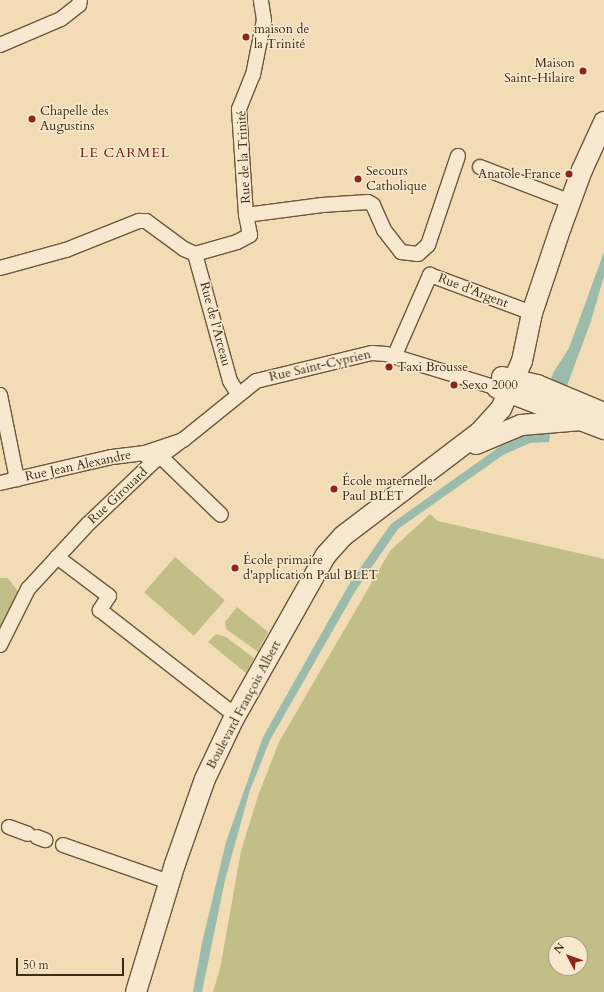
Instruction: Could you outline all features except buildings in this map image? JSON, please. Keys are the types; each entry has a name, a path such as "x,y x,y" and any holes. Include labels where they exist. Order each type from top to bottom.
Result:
{"main road":[{"name":"Boulevard François Albert","path":"136,992 169,882 205,779 236,716 326,555 343,536 493,420 506,384 522,361 532,313 571,202 604,122"},
{"path":"506,384 591,413 604,429"},
{"path":"430,469 496,434 536,423 591,413"}],"street":[{"path":"0,45 60,19 79,5 80,0"},
{"name":"Rue de la Trinité","path":"195,254 246,239 250,235 246,215 239,109 253,75 264,20 261,0"},
{"path":"246,215 362,201 373,205 384,230 401,252 418,254 428,245 458,156"},
{"path":"480,167 571,202"},
{"path":"0,268 66,250 139,221 146,221 184,249 195,254"},
{"name":"Rue de l'Arceau","path":"195,254 230,381 238,394"},
{"name":"Rue d'Argent","path":"394,357 430,275 532,313"},
{"name":"Rue Saint-Cyprien","path":"238,394 256,381 357,356 380,353 506,384"},
{"name":"Rue Girouard","path":"0,645 28,589 88,524 153,458 183,440 238,394"},
{"path":"0,395 18,479"},
{"path":"153,458 221,515"},
{"name":"Rue Jean Alexandre","path":"0,483 87,462 153,458"},
{"path":"58,557 109,596 100,610 236,716"},
{"path":"9,827 37,837"},
{"path":"63,846 169,882"}],"shaded area":[{"path":"604,252 604,276 591,321 551,429 549,442 530,443 503,455 398,529 356,590 270,740 250,790 225,880 202,992 193,992 202,943 226,842 263,737 351,581 391,524 513,437 534,432 553,373 569,348"},
{"path":"430,514 438,521 604,559 604,992 213,992 220,969 241,851 258,796 279,742 390,551"},
{"path":"175,557 225,600 194,636 144,592"},
{"path":"0,578 8,578 19,593 0,631"},
{"path":"237,607 268,632 258,652 226,629 225,622"},
{"path":"216,634 226,637 254,658 246,673 208,642"}],"place":[{"name":"maison de la Trinité","path":"246,37"},
{"name":"Maison Saint-Hilaire","path":"583,71"},
{"name":"Chapelle des Augustins","path":"32,119"},
{"name":"Anatole France","path":"569,174"},
{"name":"Secours Catholique","path":"358,179"},
{"name":"Taxi Brousse","path":"389,367"},
{"name":"Sexo 2000","path":"454,385"},
{"name":"École maternelle Paul BLET","path":"334,489"},
{"name":"École primaire d'application Paul BLET","path":"235,568"}],"district":[{"name":"LE CARMEL","path":"125,153"}]}
